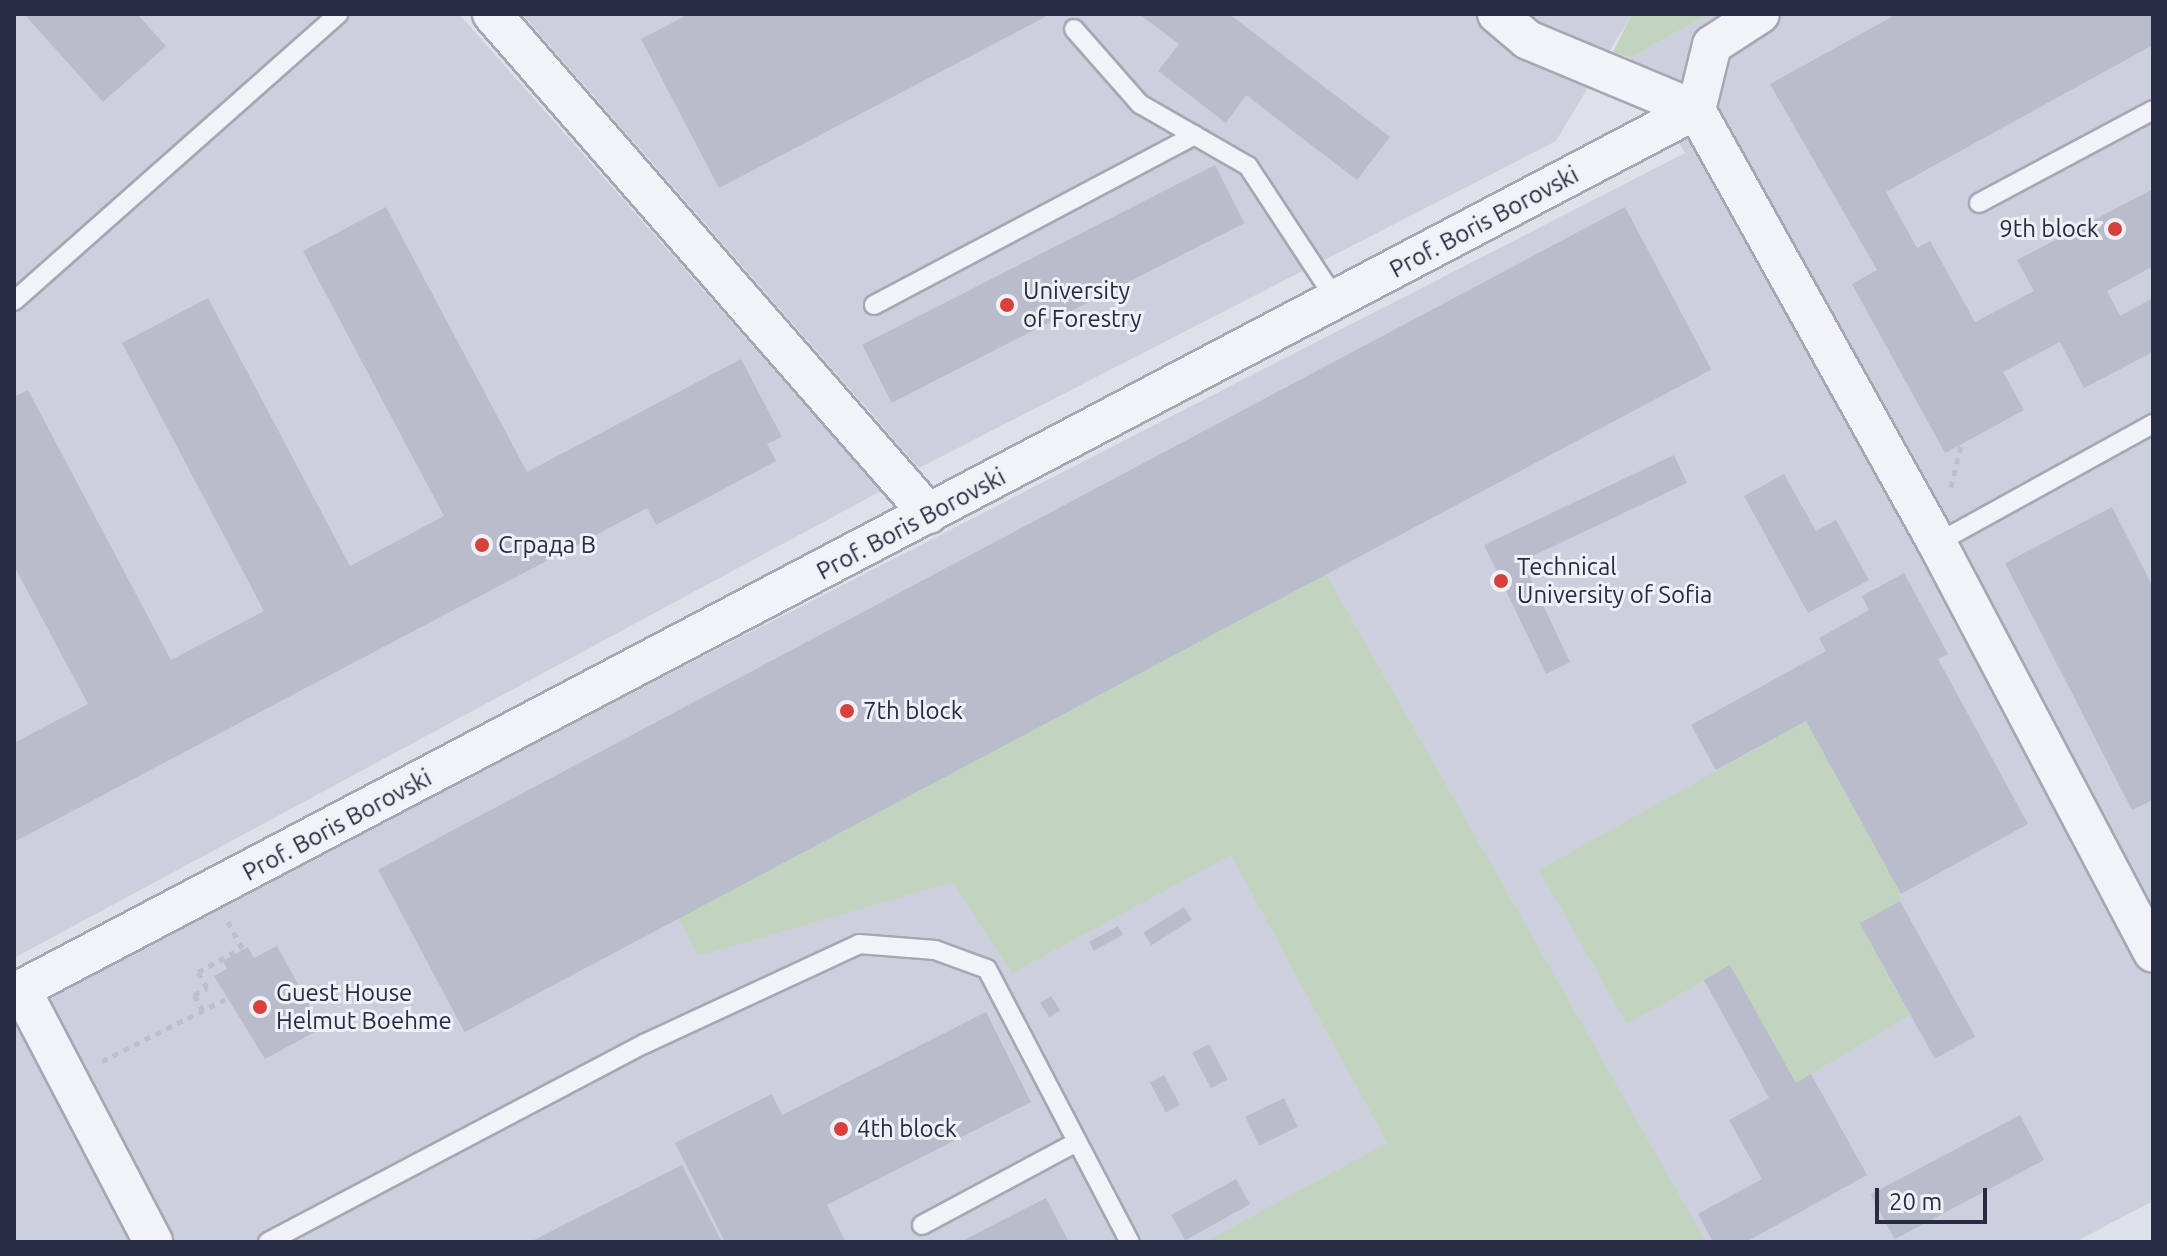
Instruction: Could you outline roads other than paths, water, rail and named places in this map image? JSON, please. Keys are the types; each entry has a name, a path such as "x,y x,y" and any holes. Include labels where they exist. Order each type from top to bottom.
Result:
{"street":[{"path":"492,14 929,514"},
{"path":"1497,14 1528,40 1696,110 1937,543 2153,952"},
{"path":"1696,110 1712,45 1760,14"},
{"name":"Prof. Boris Borovski","path":"18,991 1696,110"},
{"path":"18,991 68,1078 153,1242"}],"lane":[{"path":"14,301 338,14"},
{"path":"1074,29 1140,104 1248,166 1336,300"},
{"path":"1979,203 2153,110"},
{"path":"874,305 1195,135"},
{"path":"1937,543 2153,424"},
{"path":"268,1242 644,1044 859,944 935,950 987,969 1130,1242"},
{"path":"922,1225 1077,1142"}],"place":[{"name":"9th block","path":"2115,229"},
{"name":"University of Forestry","path":"1007,305"},
{"name":"Сграда В","path":"482,545"},
{"name":"Technical University of Sofia","path":"1501,581"},
{"name":"7th block","path":"847,711"},
{"name":"Guest House Helmut Boehme","path":"260,1007"},
{"name":"4th block","path":"841,1129"}]}
